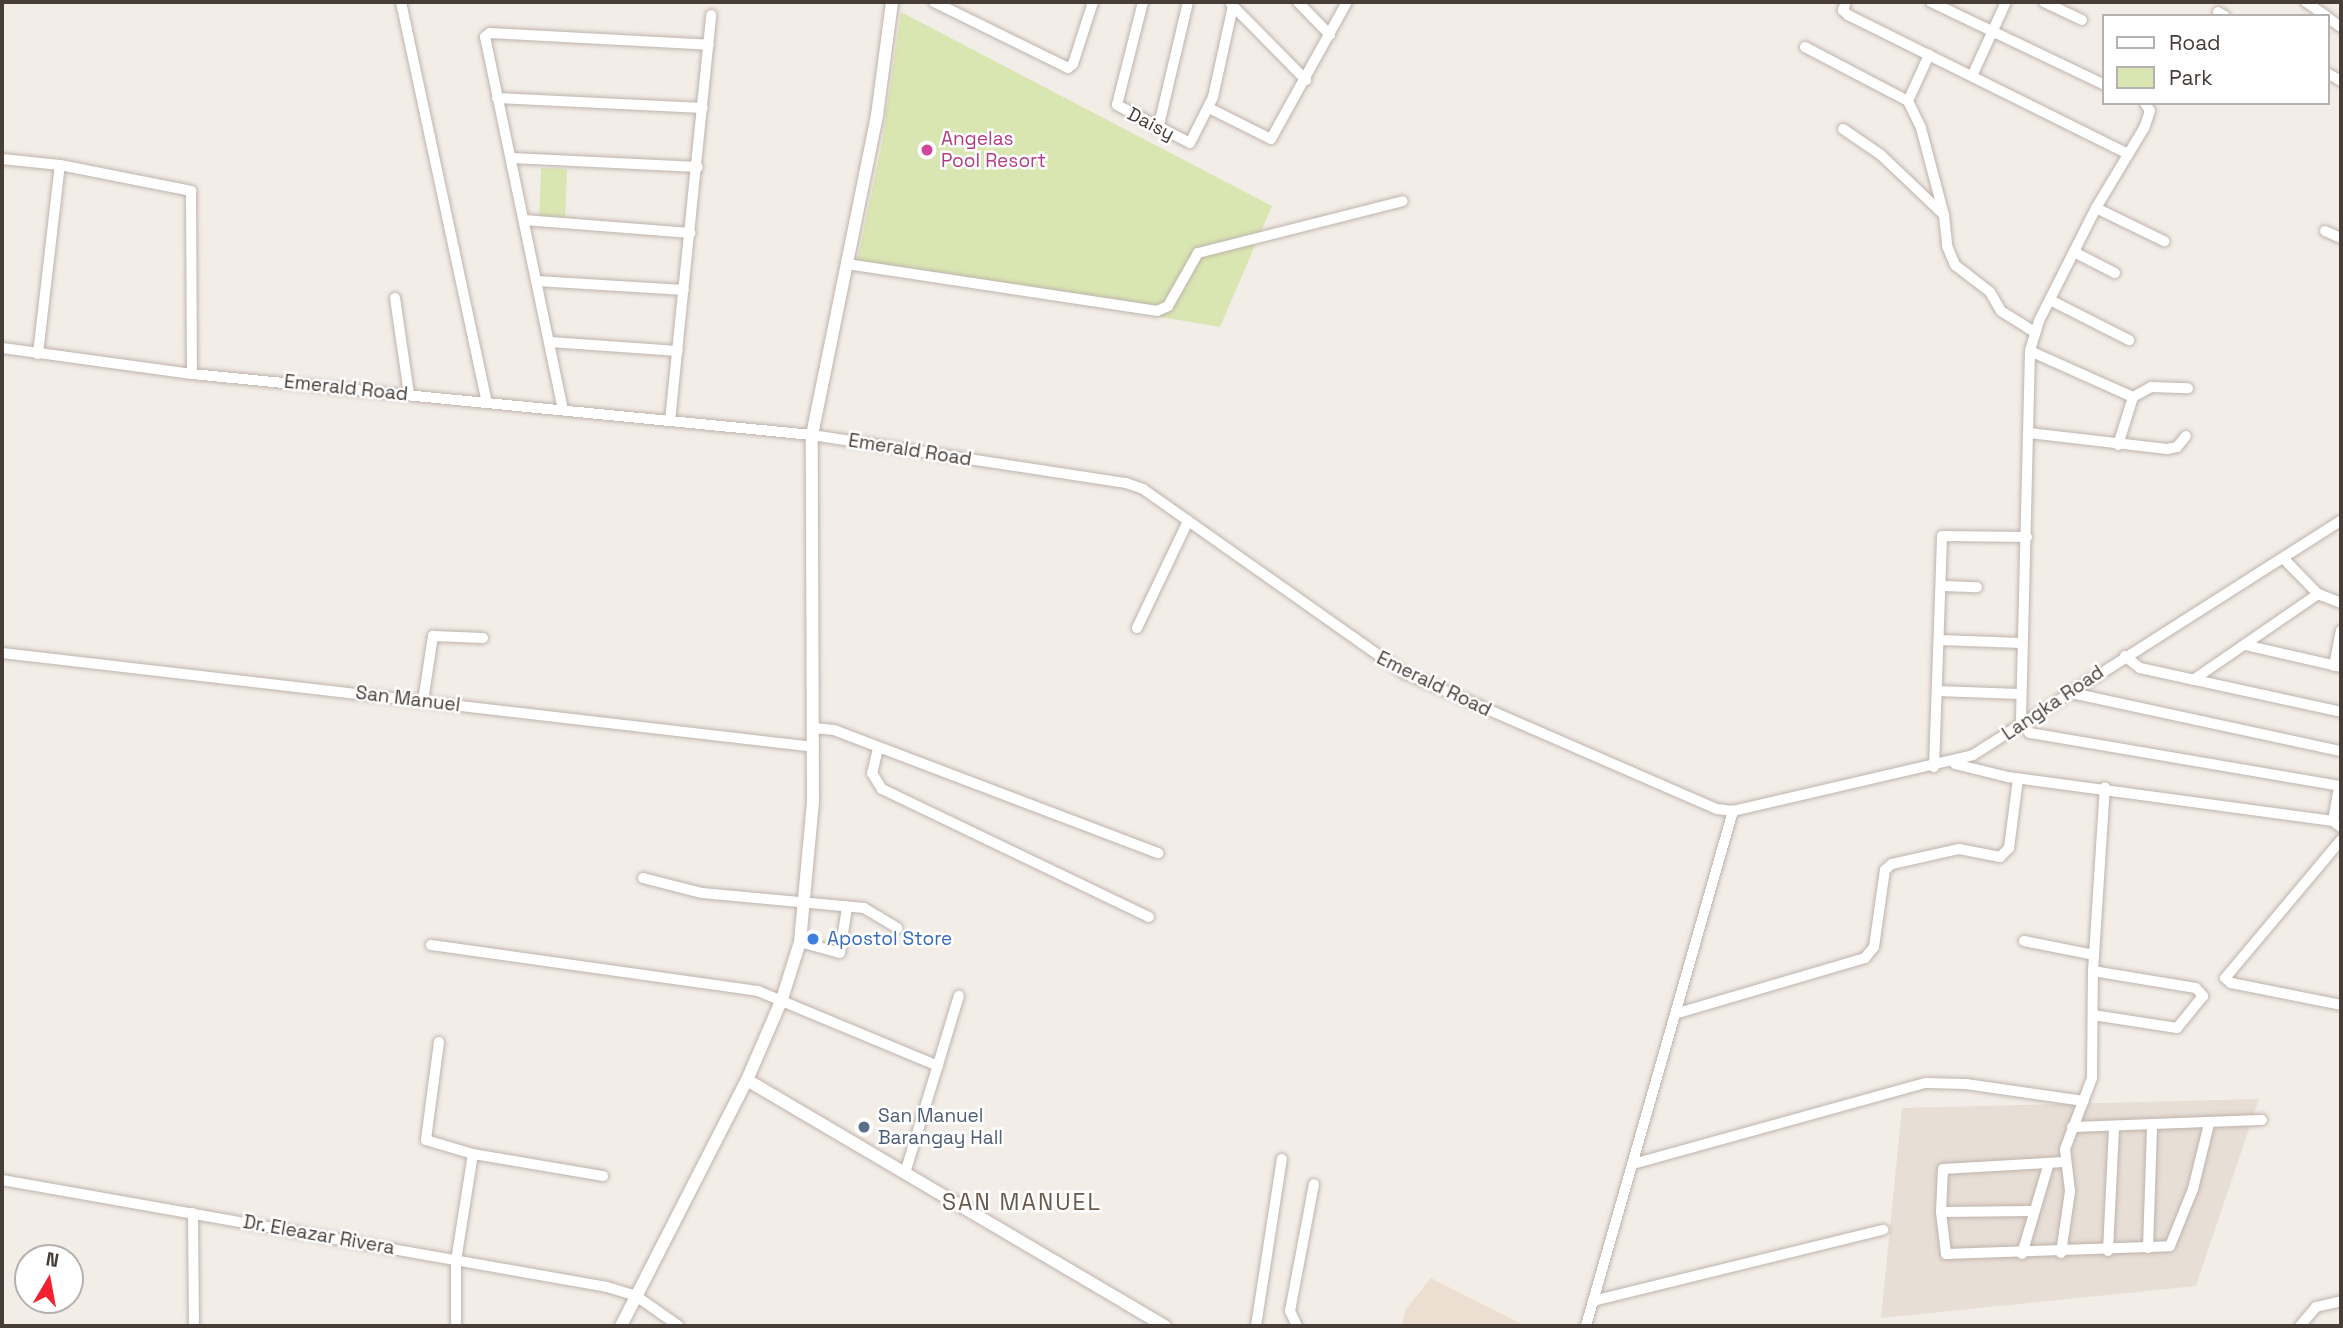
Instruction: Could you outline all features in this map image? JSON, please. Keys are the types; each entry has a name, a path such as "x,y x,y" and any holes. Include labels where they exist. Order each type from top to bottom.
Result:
{"street":[{"path":"401,2 486,402"},
{"path":"621,1326 747,1080 782,999 800,942 806,903 814,747 812,435 881,90 892,2"},
{"path":"934,2 1068,68 1073,64 1093,2"},
{"name":"Daisy","path":"1143,2 1117,105 1158,129 1192,142 1209,108 1231,4"},
{"path":"1158,129 1188,2"},
{"path":"1298,2 1330,35"},
{"path":"1209,108 1271,139 1347,2"},
{"path":"1846,2 1843,10 1848,15 2126,153"},
{"path":"1931,2 2102,84"},
{"path":"1973,75 2006,2"},
{"path":"2044,2 2082,20"},
{"path":"2306,2 2323,14"},
{"path":"1231,4 1306,80"},
{"path":"670,421 698,167 711,15"},
{"path":"563,410 485,39 488,34 709,46"},
{"path":"1804,47 1908,101 1921,128 1944,215 1947,246 1960,271 1990,292 2001,311 2035,332"},
{"path":"1908,101 1929,55"},
{"path":"497,98 703,108"},
{"path":"1954,763 2018,779 2105,787 2337,824 2340,786 2031,733 2021,724 2019,694 2027,537 2031,351 2035,332 2096,208 2126,153 2144,128 2150,111 2146,105"},
{"path":"1843,129 1881,155 1944,215"},
{"path":"512,158 698,167"},
{"path":"2,159 60,165 191,191 192,374"},
{"path":"38,354 60,165"},
{"path":"847,264 1157,311 1168,306 1198,253 1404,201"},
{"path":"2096,208 2165,242"},
{"path":"524,220 690,233"},
{"path":"2325,231 2341,238"},
{"path":"2074,252 2115,273"},
{"path":"537,281 684,289"},
{"path":"395,298 409,394"},
{"path":"2050,300 2129,340"},
{"path":"550,342 678,351"},
{"name":"Emerald Road","path":"2,348 192,374 812,435 1126,483 1188,521 1404,673 1717,808 1733,811"},
{"path":"2031,351 2133,397"},
{"path":"2118,445 2133,397 2151,387 2188,388"},
{"path":"2029,433 2172,449 2186,436"},
{"name":"Langka Road","path":"1733,811 1954,763 2284,559 2341,520"},
{"path":"1137,628 1188,521"},
{"path":"1934,767 1945,534 2027,537"},
{"path":"2284,559 2318,594 2341,603"},
{"path":"1942,586 1977,587"},
{"path":"2193,680 2318,594"},
{"path":"2245,645 2338,666 2341,631"},
{"path":"423,701 433,636 483,638"},
{"path":"1939,640 2022,643"},
{"name":"San Manuel","path":"2,653 814,747"},
{"path":"2125,656 2136,666 2341,712"},
{"path":"1937,691 2019,694"},
{"path":"2067,692 2341,751"},
{"path":"814,728 834,730 1158,853"},
{"path":"878,748 872,774 882,789 1149,917"},
{"path":"1678,1013 1865,958 1874,947 1885,870 1892,864 1959,849 2000,857 2009,848 2018,779"},
{"path":"2060,1253 2070,1191 2064,1162 2072,1128 2091,1085 2092,971 2105,787"},
{"path":"1586,1326 1678,1013 1733,811"},
{"path":"2341,840 2225,978 2231,983 2341,1005"},
{"path":"643,878 702,893 871,911 897,928"},
{"path":"800,942 841,953 847,907"},
{"path":"2024,941 2094,955"},
{"path":"431,945 746,988 782,999 938,1066"},
{"path":"2092,971 2196,988 2203,996 2177,1028 2093,1015"},
{"path":"906,1170 959,996"},
{"path":"439,1042 426,1140 473,1154 603,1176"},
{"path":"747,1080 906,1170 1165,1326"},
{"path":"1633,1164 1926,1083 1966,1084 2084,1101"},
{"path":"2072,1128 2209,1125 2262,1120"},
{"path":"2064,1162 1943,1169 1941,1212 1944,1252 1949,1256 2108,1251 2148,1248 2175,1242 2209,1125"},
{"path":"2148,1248 2152,1127"},
{"path":"2108,1251 2114,1128"},
{"path":"456,1326 456,1261 473,1154"},
{"path":"1256,1326 1282,1159"},
{"path":"2022,1254 2049,1163"},
{"name":"Dr. Eleazar Rivera","path":"2,1180 636,1296"},
{"path":"1297,1326 1290,1311 1314,1184"},
{"path":"1941,1212 2033,1211"},
{"path":"193,1213 194,1326"},
{"path":"1593,1301 1883,1230"},
{"path":"636,1296 679,1326"},
{"path":"2300,1326 2316,1307 2341,1301"}],"shaded area":[{"path":"2259,1099 2196,1286 1881,1318 1902,1108"},
{"path":"1431,1278 1525,1326 1402,1326 1405,1310"}],"green space":[{"path":"901,12 1272,206 1220,327 856,266 882,143"},
{"path":"541,168 567,169 565,218 539,217"}],"place":[{"name":"Angelas Pool Resort","path":"927,150"},
{"name":"Apostol Store","path":"813,939"},
{"name":"San Manuel Barangay Hall","path":"864,1127"}],"district":[{"name":"SAN MANUEL","path":"1022,1202"}]}
